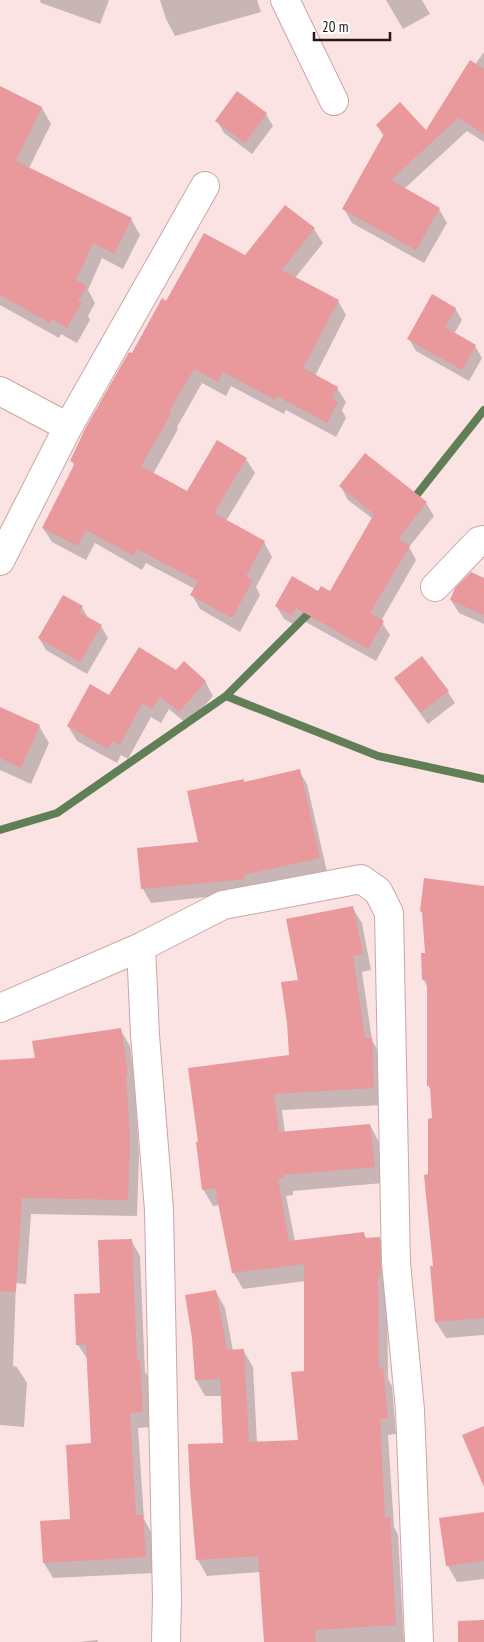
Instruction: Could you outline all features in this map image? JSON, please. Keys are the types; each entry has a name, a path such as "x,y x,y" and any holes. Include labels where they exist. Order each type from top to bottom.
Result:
{"street":[{"path":"285,0 334,101"},
{"path":"0,561 68,427 206,186"},
{"path":"0,391 68,427"},
{"path":"435,588 479,541 484,540"},
{"path":"0,1008 142,946 223,905 361,880 378,891 390,913 396,1263 410,1410 419,1642"},
{"path":"142,946 145,1035 160,1210 167,1599 166,1642"}],"building":[{"path":"470,60 484,69 484,134 458,118 391,180 440,208 416,250 342,209 384,134 376,125 400,102 426,130"},
{"path":"0,86 42,107 16,161 132,218 114,254 93,243 76,280 87,286 78,301 82,303 67,328 52,319 50,323 0,295"},
{"path":"237,91 267,113 245,143 215,121"},
{"path":"285,205 315,228 282,270 339,300 303,368 338,387 332,398 338,402 327,423 277,396 275,400 223,372 218,382 194,369 141,466 187,491 217,440 247,458 214,513 265,541 246,576 253,580 232,618 190,595 198,581 137,549 134,556 86,530 78,546 42,528 75,463 70,461 85,429 129,352 132,353 162,298 166,301 204,233 245,255"},
{"path":"432,294 456,308 445,327 476,345 462,370 407,339"},
{"path":"365,453 427,502 398,539 410,546 370,613 384,621 368,649 296,608 292,616 275,606 292,576 318,591 321,586 330,591 374,514 339,486"},
{"path":"471,572 484,578 484,615 450,600 455,588"},
{"path":"63,595 83,606 79,612 102,625 80,662 38,638"},
{"path":"139,647 176,670 184,661 206,681 179,712 160,696 152,709 142,703 120,745 113,741 108,749 67,726 90,684 109,695"},
{"path":"422,656 449,691 421,712 394,678"},
{"path":"0,707 40,725 21,768 0,758"},
{"path":"300,769 320,858 244,875 245,879 141,889 137,848 198,842 187,791 244,779 244,782"},
{"path":"424,878 484,886 484,1318 435,1322 430,1266 433,1266 424,1175 428,1174 428,1119 432,1118 430,1086 427,1086 427,979 422,980 421,953 425,953 422,912 420,911"},
{"path":"353,906 363,954 353,956 365,1038 372,1038 374,1088 274,1094 279,1132 370,1124 375,1167 284,1175 284,1178 278,1179 289,1241 364,1232 365,1238 380,1237 381,1275 378,1275 379,1369 383,1368 388,1418 380,1419 385,1518 390,1517 396,1625 315,1630 316,1642 264,1642 258,1556 196,1560 188,1444 223,1443 220,1379 195,1380 192,1338 185,1295 216,1290 227,1350 244,1349 249,1442 298,1440 291,1372 304,1371 304,1264 232,1273 215,1188 202,1190 188,1068 289,1055 281,982 298,980 286,919"},
{"path":"121,1028 128,1074 126,1074 130,1137 128,1200 22,1198 16,1292 0,1291 0,1060 35,1058 32,1041"},
{"path":"132,1239 137,1360 140,1360 143,1412 130,1413 136,1515 143,1515 146,1557 43,1563 40,1521 70,1519 66,1445 91,1443 86,1345 76,1345 74,1294 100,1293 98,1240"},
{"path":"484,1426 484,1487 462,1435"},
{"path":"484,1512 484,1561 446,1566 439,1518"},
{"path":"484,1620 484,1642 458,1642 458,1621"}],"waterway":[{"path":"411,502 484,410"},
{"path":"0,830 57,813 226,696 314,608"},
{"path":"226,696 378,756 484,779"}]}
